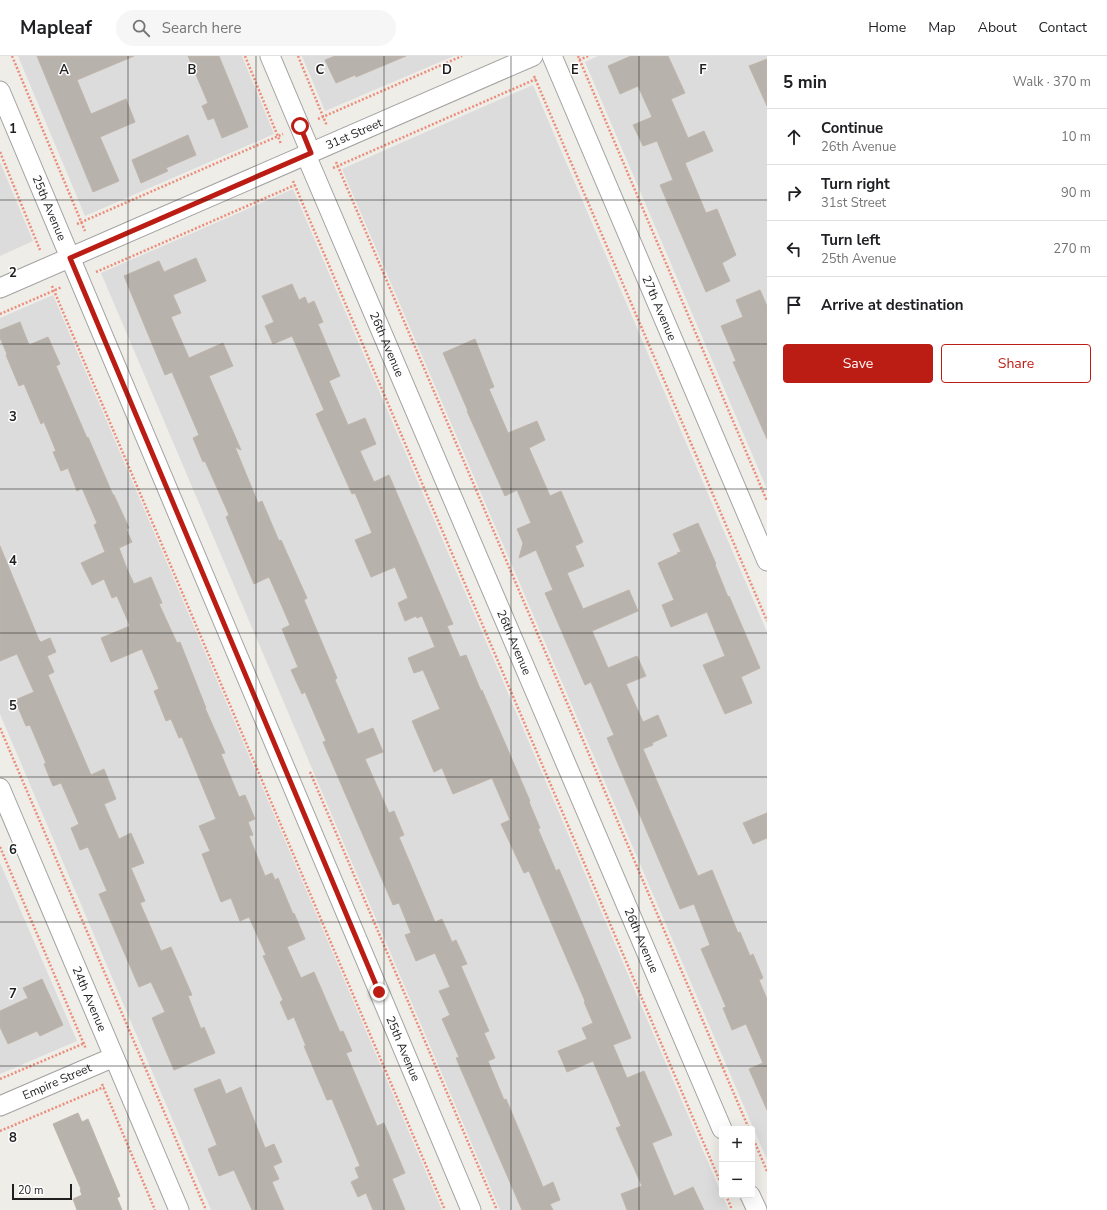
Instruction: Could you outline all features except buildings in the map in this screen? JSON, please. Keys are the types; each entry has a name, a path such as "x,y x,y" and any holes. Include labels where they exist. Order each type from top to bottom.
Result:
{"street":[{"name":"26th Avenue","path":"270,56 308,154 721,1126"},
{"name":"31st Street","path":"0,288 533,56"},
{"name":"27th Avenue","path":"552,56 767,561"},
{"name":"25th Avenue","path":"0,91 471,1210"},
{"name":"24th Avenue","path":"0,788 179,1210"},
{"name":"Empire Street","path":"0,1106 114,1057"},
{"path":"751,1198 756,1210"}],"path":[{"path":"12,56 86,231"},
{"path":"245,56 282,146"},
{"path":"298,56 327,126"},
{"path":"314,121 462,56"},
{"path":"578,56 767,501"},
{"path":"575,62 588,56"},
{"path":"533,75 767,621"},
{"path":"333,168 540,77"},
{"path":"73,226 287,132"},
{"path":"0,152 41,251"},
{"path":"336,162 748,1126"},
{"path":"293,181 719,1179"},
{"path":"94,273 299,183"},
{"path":"51,283 333,950 445,1210"},
{"path":"0,314 62,287"},
{"path":"0,728 206,1210"},
{"path":"0,847 87,1051"},
{"path":"0,1079 104,1035"},
{"path":"0,1131 123,1078"},
{"path":"100,1082 155,1210"},
{"path":"755,1143 767,1171"},
{"path":"727,1198 732,1210"}],"shaded area":[{"path":"18,56 242,56 274,134 85,216"},
{"path":"302,56 454,56 325,111"},
{"path":"598,56 767,56 767,489 585,62"},
{"path":"533,85 767,632 767,1160 755,1132 755,1126 752,1126 342,169"},
{"path":"0,162 33,241 0,256"},
{"path":"293,189 719,1188 719,1198 723,1198 729,1210 500,1210 101,273"},
{"path":"53,295 442,1210 211,1210 0,714 0,318"},
{"path":"0,863 77,1041 0,1074"}],"route":[{"path":"300,126 311,153 70,258 379,992"}]}
